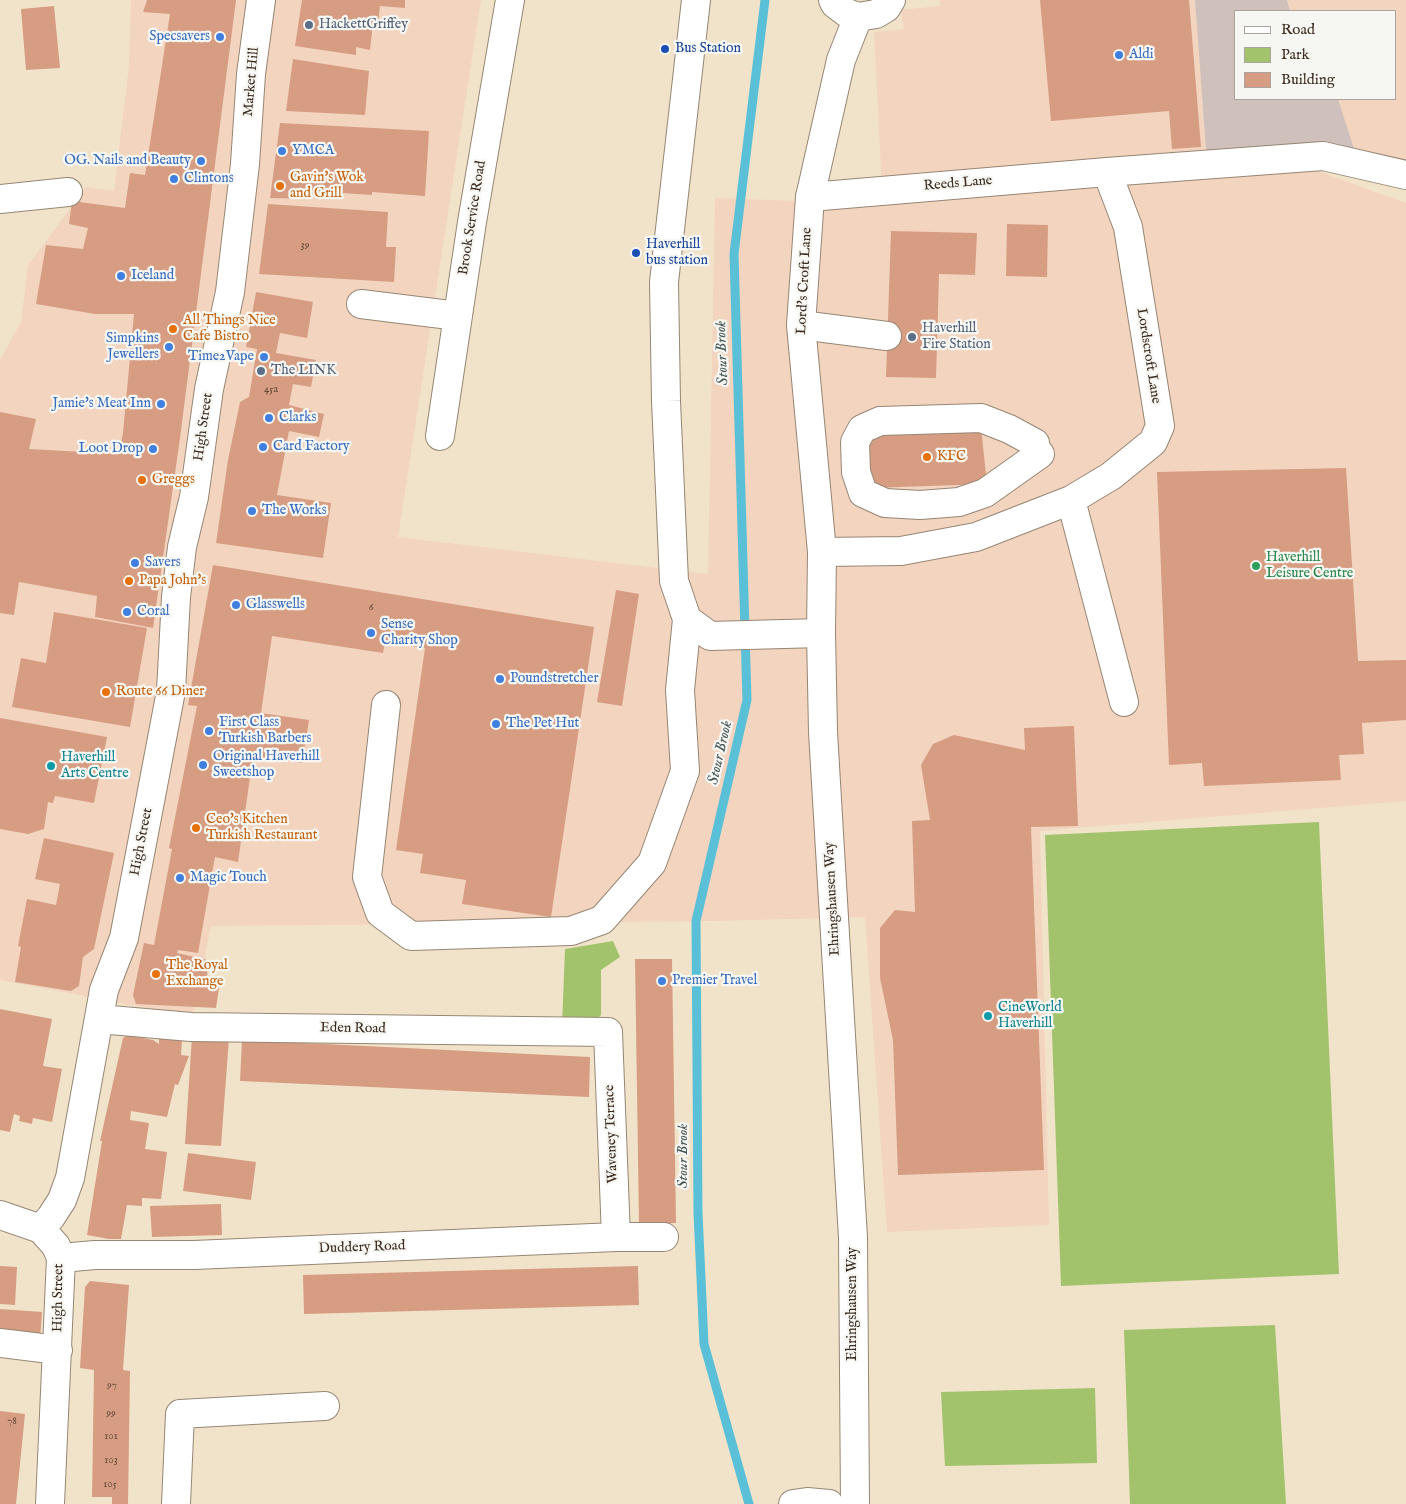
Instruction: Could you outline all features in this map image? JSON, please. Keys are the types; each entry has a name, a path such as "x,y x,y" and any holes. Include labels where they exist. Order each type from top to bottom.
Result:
{"street":[{"name":"Market Hill","path":"246,164 251,74 261,0"},
{"name":"Brook Service Road","path":"440,436 472,222 510,0"},
{"path":"386,705 367,877 380,913 411,936 571,931 602,920 652,863 685,771 680,690 687,619 674,580 666,401 664,282 696,0"},
{"path":"833,0 835,4 848,13 858,17 876,14 886,8 890,0"},
{"name":"Lord's Croft Lane","path":"822,552 801,325 810,198 841,60 858,17"},
{"name":"Reeds Lane","path":"810,198 1107,172 1323,156 1406,175"},
{"name":"High Street","path":"50,1504 61,1258 56,1246 40,1229 51,1217 62,1200 70,1178 104,990 124,938 171,691 176,597 182,548 194,497 209,390 230,292 246,164"},
{"name":"Lordscroft Lane","path":"1071,500 1111,476 1153,442 1160,426 1128,227 1107,172"},
{"path":"0,199 68,192"},
{"path":"361,304 458,316"},
{"path":"801,325 887,336"},
{"path":"981,418 1009,429 1038,449 985,493 959,502 920,505 886,503 863,493 856,472 855,442 862,430 880,421 981,418"},
{"path":"822,552 901,551 976,537 1071,500 1124,702"},
{"name":"Ehringshausen Way","path":"822,552 823,732 853,1238 855,1504"},
{"path":"687,619 710,636 821,632"},
{"name":"Eden Road","path":"99,1019 191,1027 608,1032"},
{"name":"Waveney Terrace","path":"608,1032 616,1237"},
{"path":"0,1215 40,1229"},
{"name":"Duddery Road","path":"61,1258 95,1255 194,1255 616,1237 664,1237"},
{"path":"0,1343 58,1350"},
{"path":"176,1504 180,1414 325,1406"},
{"path":"793,1504 807,1502 829,1504"}],"shaded area":[{"path":"131,0 481,0 398,537 708,574 715,198 880,204 1315,170 1406,203 1406,801 1040,831 1049,1225 887,1232 865,917 716,921 211,926 193,1017 0,980 0,360 21,322 28,265 86,187 114,191 129,65"},
{"path":"940,0 1195,0 1207,164 882,191 874,32 904,29 900,10 940,6"},
{"path":"1195,0 1287,0 1290,10 1234,10 1234,100 1338,100 1359,164 1207,164"},
{"path":"1287,0 1406,0 1406,175 1359,164 1338,100 1396,100 1396,10 1290,10"}],"green space":[{"path":"1319,822 1339,1274 1061,1286 1045,835"},
{"path":"613,941 620,957 601,970 601,1015 594,1022 562,1026 565,949"},
{"path":"1275,1325 1286,1504 1130,1504 1124,1330"},
{"path":"1095,1388 1097,1463 945,1466 941,1392"}],"building":[{"path":"147,0 236,0 180,438 153,628 95,617 97,596 19,582 14,615 0,613 0,412 36,419 29,449 119,454 123,433 134,314 95,314 36,304 46,245 83,249 88,228 69,224 72,201 125,208 130,173 145,175 170,14 143,12"},
{"path":"302,0 405,0 405,8 380,6 378,24 373,23 370,50 356,47 356,55 295,46"},
{"name":"Aldi","path":"1040,0 1189,0 1201,147 1172,149 1169,111 1051,121"},
{"path":"54,6 60,68 26,70 21,9"},
{"path":"293,59 369,71 365,115 286,111"},
{"path":"280,123 429,131 425,196 372,192 372,195 313,191 312,199 270,198"},
{"path":"268,204 388,212 386,247 396,247 394,282 259,274"},
{"path":"1007,224 1048,225 1047,277 1006,276"},
{"path":"891,231 977,233 975,275 939,274 936,378 886,377"},
{"path":"256,292 313,302 307,338 280,333 276,353 316,360 311,387 293,384 289,405 324,414 319,437 289,431 277,495 331,503 323,558 216,543 228,460 240,402 249,397 257,349 246,347"},
{"name":"KFC","path":"981,427 987,484 871,488 868,429"},
{"name":"Haverhill Leisure Centre","path":"1346,468 1358,661 1406,660 1406,720 1362,723 1364,754 1339,755 1341,780 1204,786 1202,763 1169,765 1157,472"},
{"path":"213,565 594,627 551,917 462,904 466,880 420,873 423,854 396,850 425,648 385,642 383,653 272,636 261,713 309,720 302,763 253,756 238,862 215,857 198,953 178,950 177,953 208,960 207,980 220,982 216,1008 136,1004 133,995 144,943 154,945 172,849 169,848 197,706 188,705"},
{"path":"616,590 639,594 622,706 597,702"},
{"path":"54,612 147,628 130,727 12,707 21,658 46,663"},
{"name":"Haverhill Arts Centre","path":"0,718 107,737 94,803 55,796 53,803 48,802 44,829 28,834 0,829"},
{"path":"1074,726 1078,826 1031,827 1044,1170 898,1175 893,1040 880,978 880,928 895,910 915,912 912,821 930,820 921,765 933,744 954,735 1025,750 1024,728"},
{"path":"44,838 114,853 94,949 83,957 79,986 71,991 15,982 21,947 18,946 27,899 56,905 60,884 35,879"},
{"path":"635,959 672,959 676,1223 639,1224"},
{"path":"0,1009 52,1019 43,1066 62,1069 52,1122 33,1118 32,1124 19,1121 20,1116 14,1114 10,1132 0,1130"},
{"path":"128,1035 153,1040 159,1044 159,1037 182,1039 181,1055 189,1056 178,1085 175,1084 167,1117 131,1111 130,1120 149,1123 145,1149 167,1152 161,1199 142,1198 142,1206 127,1205 121,1239 109,1239 87,1235 102,1141 100,1141 123,1038"},
{"path":"192,1036 229,1038 221,1146 185,1144"},
{"path":"242,1040 590,1057 589,1097 240,1081"},
{"path":"188,1153 256,1162 251,1200 183,1191"},
{"path":"221,1204 222,1235 152,1237 150,1206"},
{"path":"0,1266 17,1267 15,1305 0,1304"},
{"path":"638,1266 639,1305 304,1314 303,1275"},
{"path":"90,1281 129,1285 123,1370 130,1371 128,1504 112,1504 112,1497 92,1497 94,1370 80,1368 85,1287"},
{"path":"0,1309 42,1312 40,1340 0,1336"},
{"path":"0,1411 25,1414 16,1504 0,1504"}],"waterway":[{"name":"Stour Brook","path":"749,1504 704,1344 698,1213 696,921 747,700 734,254 765,0"}],"place":[{"name":"HackettGriffey","path":"309,25"},
{"name":"Specsavers","path":"220,37"},
{"name":"Bus Station","path":"665,49"},
{"name":"Aldi","path":"1119,55"},
{"name":"YMCA","path":"282,151"},
{"name":"OG. Nails and Beauty","path":"201,161"},
{"name":"Clintons","path":"174,179"},
{"name":"Gavin's Wok and Grill","path":"280,186"},
{"name":"Haverhill bus station","path":"636,253"},
{"name":"Iceland","path":"121,276"},
{"name":"All Things Nice Cafe Bistro","path":"173,329"},
{"name":"Haverhill Fire Station","path":"912,337"},
{"name":"Simpkins Jewellers","path":"169,347"},
{"name":"Time2Vape","path":"264,357"},
{"name":"The LINK","path":"261,371"},
{"name":"Jamie's Meat Inn","path":"161,404"},
{"name":"Clarks","path":"269,418"},
{"name":"Card Factory","path":"263,447"},
{"name":"Loot Drop","path":"153,449"},
{"name":"KFC","path":"927,457"},
{"name":"Greggs","path":"142,480"},
{"name":"The Works","path":"252,511"},
{"name":"Savers","path":"135,563"},
{"name":"Haverhill Leisure Centre","path":"1256,566"},
{"name":"Papa John's","path":"129,581"},
{"name":"Glasswells","path":"236,605"},
{"name":"Coral","path":"127,612"},
{"name":"Sense Charity Shop","path":"371,633"},
{"name":"Poundstretcher","path":"500,679"},
{"name":"Route 66 Diner","path":"106,692"},
{"name":"The Pet Hut","path":"496,724"},
{"name":"First Class Turkish Barbers","path":"209,731"},
{"name":"Original Haverhill Sweetshop","path":"203,765"},
{"name":"Haverhill Arts Centre","path":"51,766"},
{"name":"Ceo's Kitchen Turkish Restaurant","path":"196,828"},
{"name":"Magic Touch","path":"180,878"},
{"name":"The Royal Exchange","path":"156,974"},
{"name":"Premier Travel","path":"662,981"},
{"name":"CineWorld Haverhill","path":"988,1016"}]}
